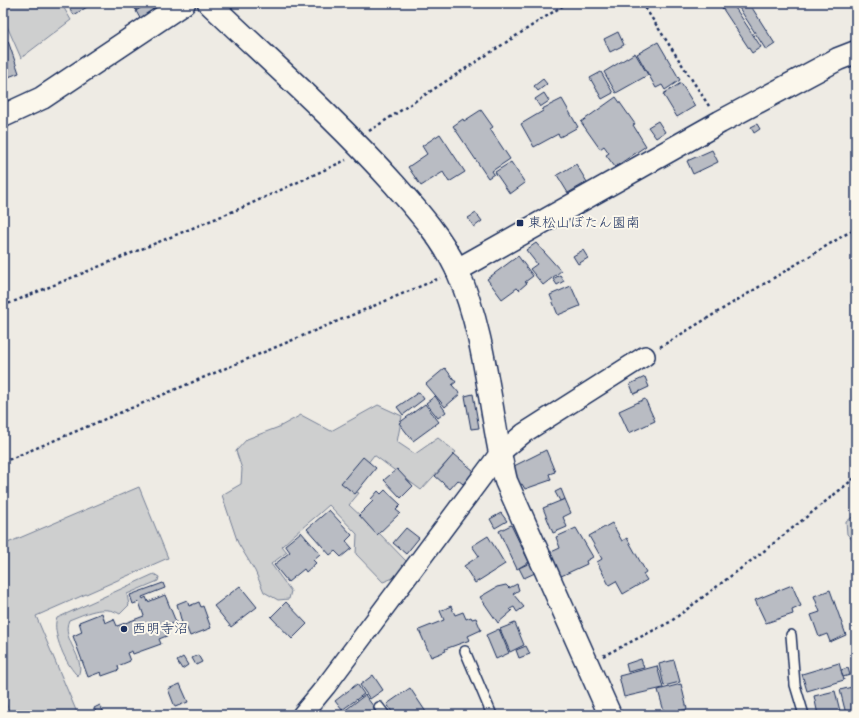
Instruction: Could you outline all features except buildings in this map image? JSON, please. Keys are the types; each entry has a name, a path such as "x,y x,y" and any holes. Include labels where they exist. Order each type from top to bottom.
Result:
{"street":[{"path":"3,116 42,98 184,3"},
{"path":"209,3 359,146 429,227 446,250 457,270 473,313 482,350 499,454 506,481 516,507 610,715"},
{"path":"457,270 720,122 838,59 856,52"},
{"path":"302,715 331,680 499,454 524,433 645,356"}],"lane":[{"path":"791,635 795,685 804,715"},
{"path":"465,651 492,715"},
{"path":"379,707 385,715"}],"path":[{"path":"3,306 246,206 359,146 567,3"},
{"path":"642,3 720,122"},
{"path":"645,356 856,228"},
{"path":"3,462 457,270"},
{"path":"587,664 670,622 764,551 856,477"}],"shaded area":[{"path":"3,3 61,3 71,20 21,58 3,17"},
{"path":"378,405 402,416 397,442 415,454 438,438 456,452 421,490 374,455 348,489 359,493 349,505 406,561 404,569 395,577 383,582 356,554 357,534 329,505 282,546 287,552 271,564 291,591 289,599 278,600 264,592 255,571 238,543 222,495 241,484 242,469 236,451 247,439 279,427 301,415 331,431"},
{"path":"139,487 168,558 36,616 78,715 11,715 3,697 3,545"},
{"path":"856,514 856,544 847,534 846,522"},
{"path":"154,574 159,577 158,581 127,594 129,605 120,614 114,611 101,610 69,620 67,627 68,635 79,662 80,669 78,676 69,665 61,649 56,632 57,618"}],"place":[{"name":"東松山ぼたん園南","path":"520,223"},
{"name":"西明寺沼","path":"124,629"}]}
